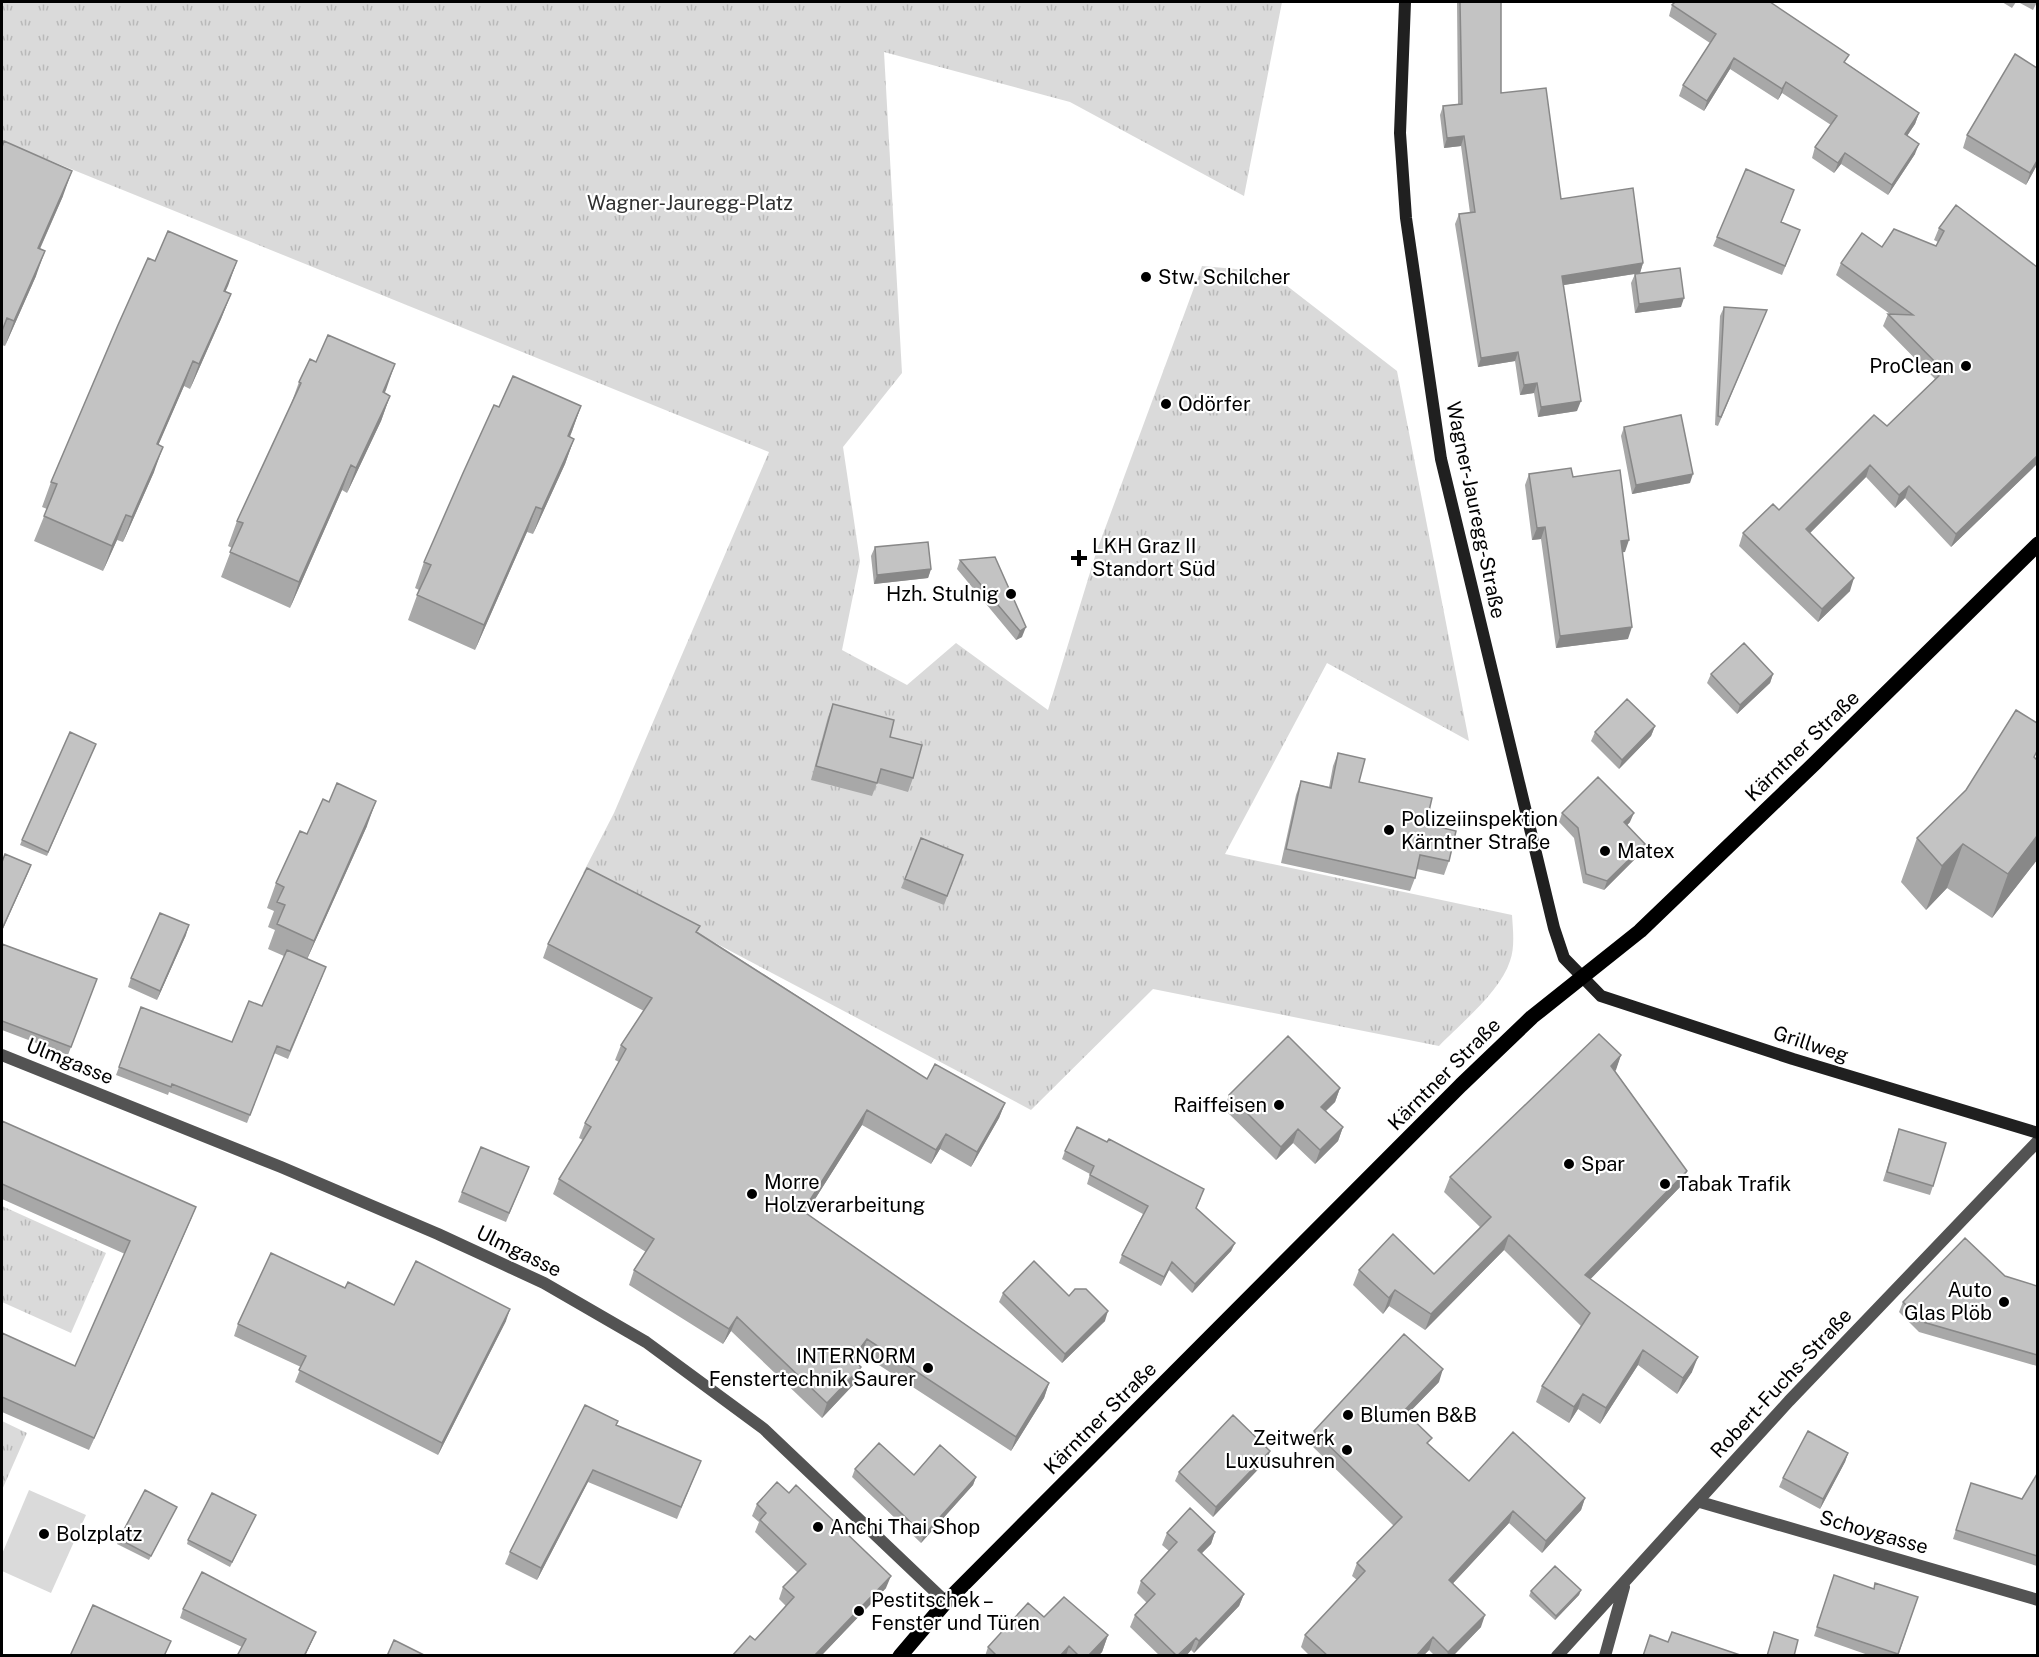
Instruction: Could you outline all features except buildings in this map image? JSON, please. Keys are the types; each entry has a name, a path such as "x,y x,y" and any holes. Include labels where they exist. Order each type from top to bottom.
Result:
{"main road":[{"name":"Wagner-Jauregg-Straße","path":"1405,2 1400,133 1404,197 1441,459 1554,928 1564,958 1582,975"},
{"name":"Kärntner Straße","path":"900,1656 946,1602 1461,1085 1532,1017 1640,931 1815,763 2037,544"},
{"name":"Grillweg","path":"1582,975 1601,996 1793,1059 2037,1133"}],"street":[{"name":"Ulmgasse","path":"2,1055 416,1224 544,1283 646,1342 764,1429 946,1602"},
{"name":"Robert-Fuchs-Straße","path":"1557,1656 1700,1502 1797,1393 2037,1141"},
{"name":"Schoygasse","path":"1700,1502 2037,1600"},
{"path":"1605,1656 1625,1584"}],"green space":[{"name":"Wagner-Jauregg-Platz","path":"2,2 1282,2 1244,196 1070,102 884,52 902,373 843,447 860,561 842,650 907,685 956,643 1048,710 1096,553 1202,266 1269,272 1397,371 1469,741 1327,663 1225,854 1512,915 1512,956 1498,984 1439,1046 1153,989 1031,1110 583,873 614,813 769,452 2,141"},
{"path":"2,1206 106,1253 71,1333 2,1302"},
{"path":"2,1421 27,1433 2,1490"},
{"name":"Bolzplatz","path":"29,1490 86,1515 51,1593 2,1571 2,1554"}],"place":[{"name":"Stw. Schilcher","path":"1146,277"},
{"name":"ProClean","path":"1966,366"},
{"name":"Odörfer","path":"1166,404"},
{"name":"LKH Graz II Standort Süd","path":"1079,558"},
{"name":"Hzh. Stulnig","path":"1011,594"},
{"name":"Polizeiinspektion Kärntner Straße","path":"1389,830"},
{"name":"Matex","path":"1605,851"},
{"name":"Raiffeisen","path":"1279,1105"},
{"name":"Spar","path":"1569,1164"},
{"name":"Tabak Trafik","path":"1665,1184"},
{"name":"Morre Holzverarbeitung","path":"752,1194"},
{"name":"Auto Glas Plöb","path":"2004,1302"},
{"name":"INTERNORM Fenstertechnik Saurer","path":"928,1368"},
{"name":"Blumen B&B","path":"1348,1415"},
{"name":"Zeitwerk Luxusuhren","path":"1347,1450"},
{"name":"Anchi Thai Shop","path":"818,1527"},
{"name":"Bolzplatz","path":"44,1534"},
{"name":"Pestitschek – Fenster und Türen","path":"859,1611"}]}
